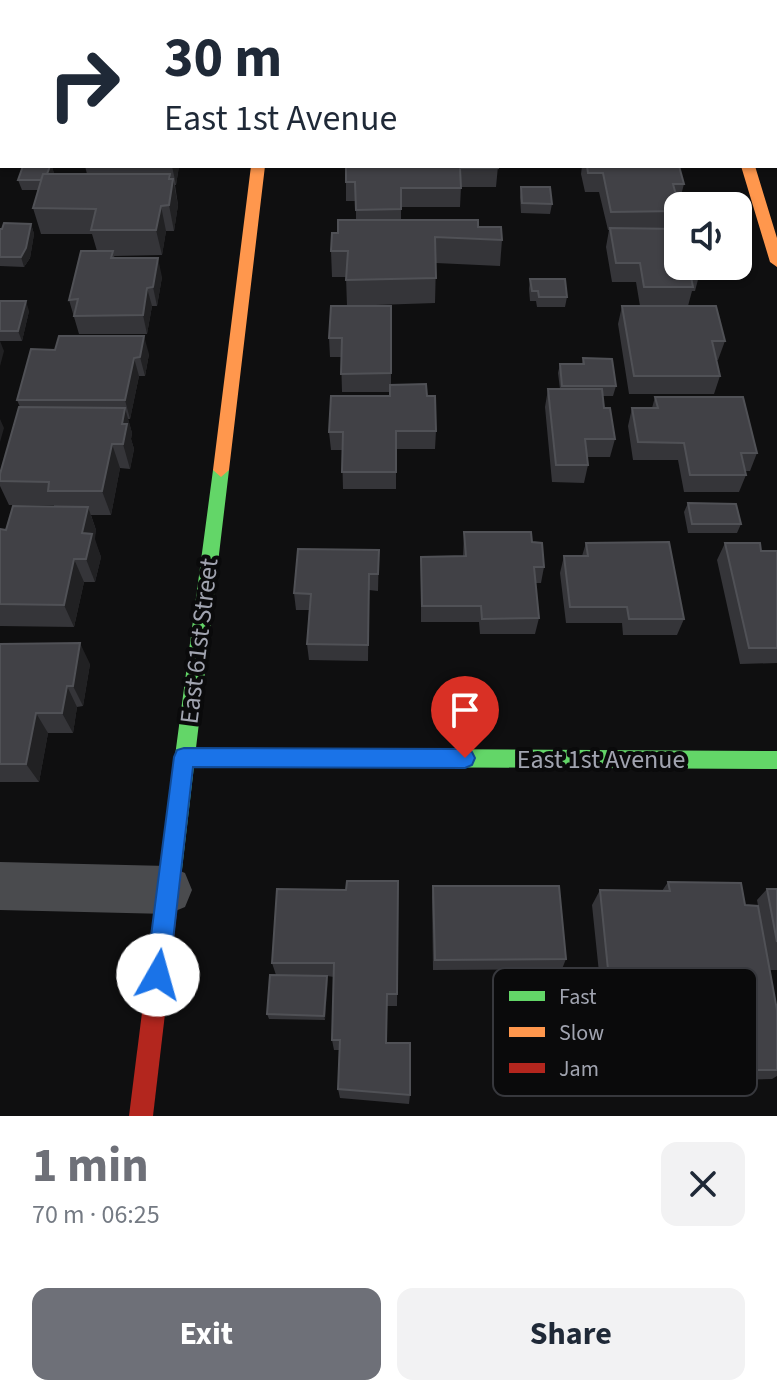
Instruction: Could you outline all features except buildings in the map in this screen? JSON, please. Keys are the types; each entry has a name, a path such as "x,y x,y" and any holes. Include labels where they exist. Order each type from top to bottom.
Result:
{"street":[{"name":"East 61st Street","path":"141,1116 258,168"},
{"path":"749,168 777,262"},
{"name":"East 1st Avenue","path":"184,757 777,760"},
{"path":"0,886 168,890"}],"traffic: fast":[{"path":"171,869 221,470"},
{"path":"184,757 777,760"}],"traffic: slow":[{"path":"221,470 258,168"},
{"path":"749,168 777,262"}],"traffic: jam":[{"path":"141,1116 171,869"}],"route":[{"path":"158,975 184,757 465,758"}]}
